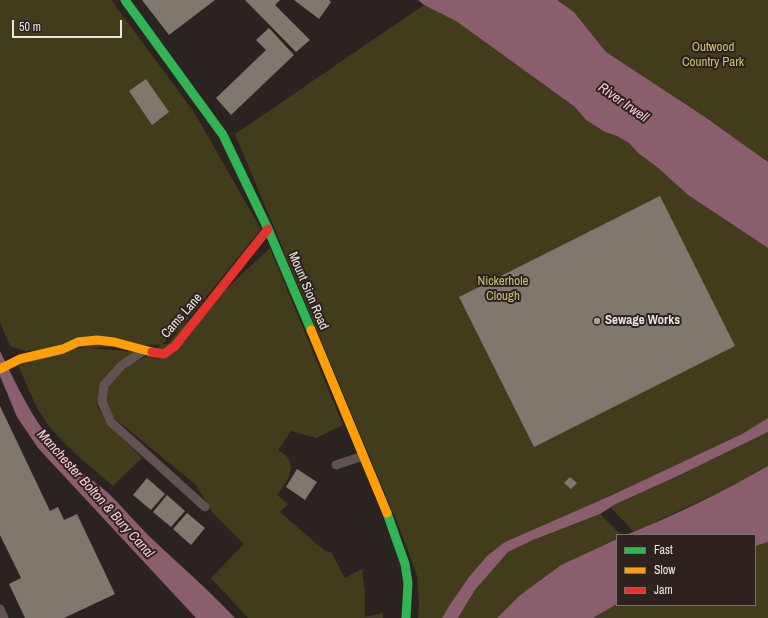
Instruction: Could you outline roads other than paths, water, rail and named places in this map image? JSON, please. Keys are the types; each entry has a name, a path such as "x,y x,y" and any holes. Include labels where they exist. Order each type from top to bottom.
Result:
{"street":[{"name":"Mount Sion Road","path":"126,0 223,135 268,229 382,498 405,564 408,584 406,618"},
{"name":"Cams Lane","path":"0,370 15,361 63,349 78,342 97,340 129,345 144,352 164,354 175,346 188,332 268,229"}],"lane":[{"path":"144,352 122,364 104,385 102,402 111,422 205,506"},
{"path":"336,465 363,456"},
{"path":"0,609 4,618"}],"water":[{"name":"River Irwell","path":"418,0 557,0 574,12 606,52 705,117 768,162 768,248 688,195 657,167 638,153 629,143 617,136 605,132 586,120 575,107 456,21 424,5"},
{"name":"Manchester Bolton & Bury Canal","path":"0,351 28,407 45,433 65,457 107,492 147,534 235,618 196,618 38,448 17,417 0,376"},
{"path":"768,418 768,432 616,504 600,514 533,540 508,552 475,590 458,618 442,618 469,577 487,556 505,542 610,496 742,434"},
{"path":"768,466 768,542 756,546 756,534 628,534 698,503"},
{"path":"616,539 616,605 593,618 497,618 519,596 561,565"}],"place":[{"name":"Sewage Works","path":"597,321"}],"park label":[{"name":"Outwood Country Park","path":"713,56"},
{"name":"Nickerhole Clough","path":"503,290"}]}
